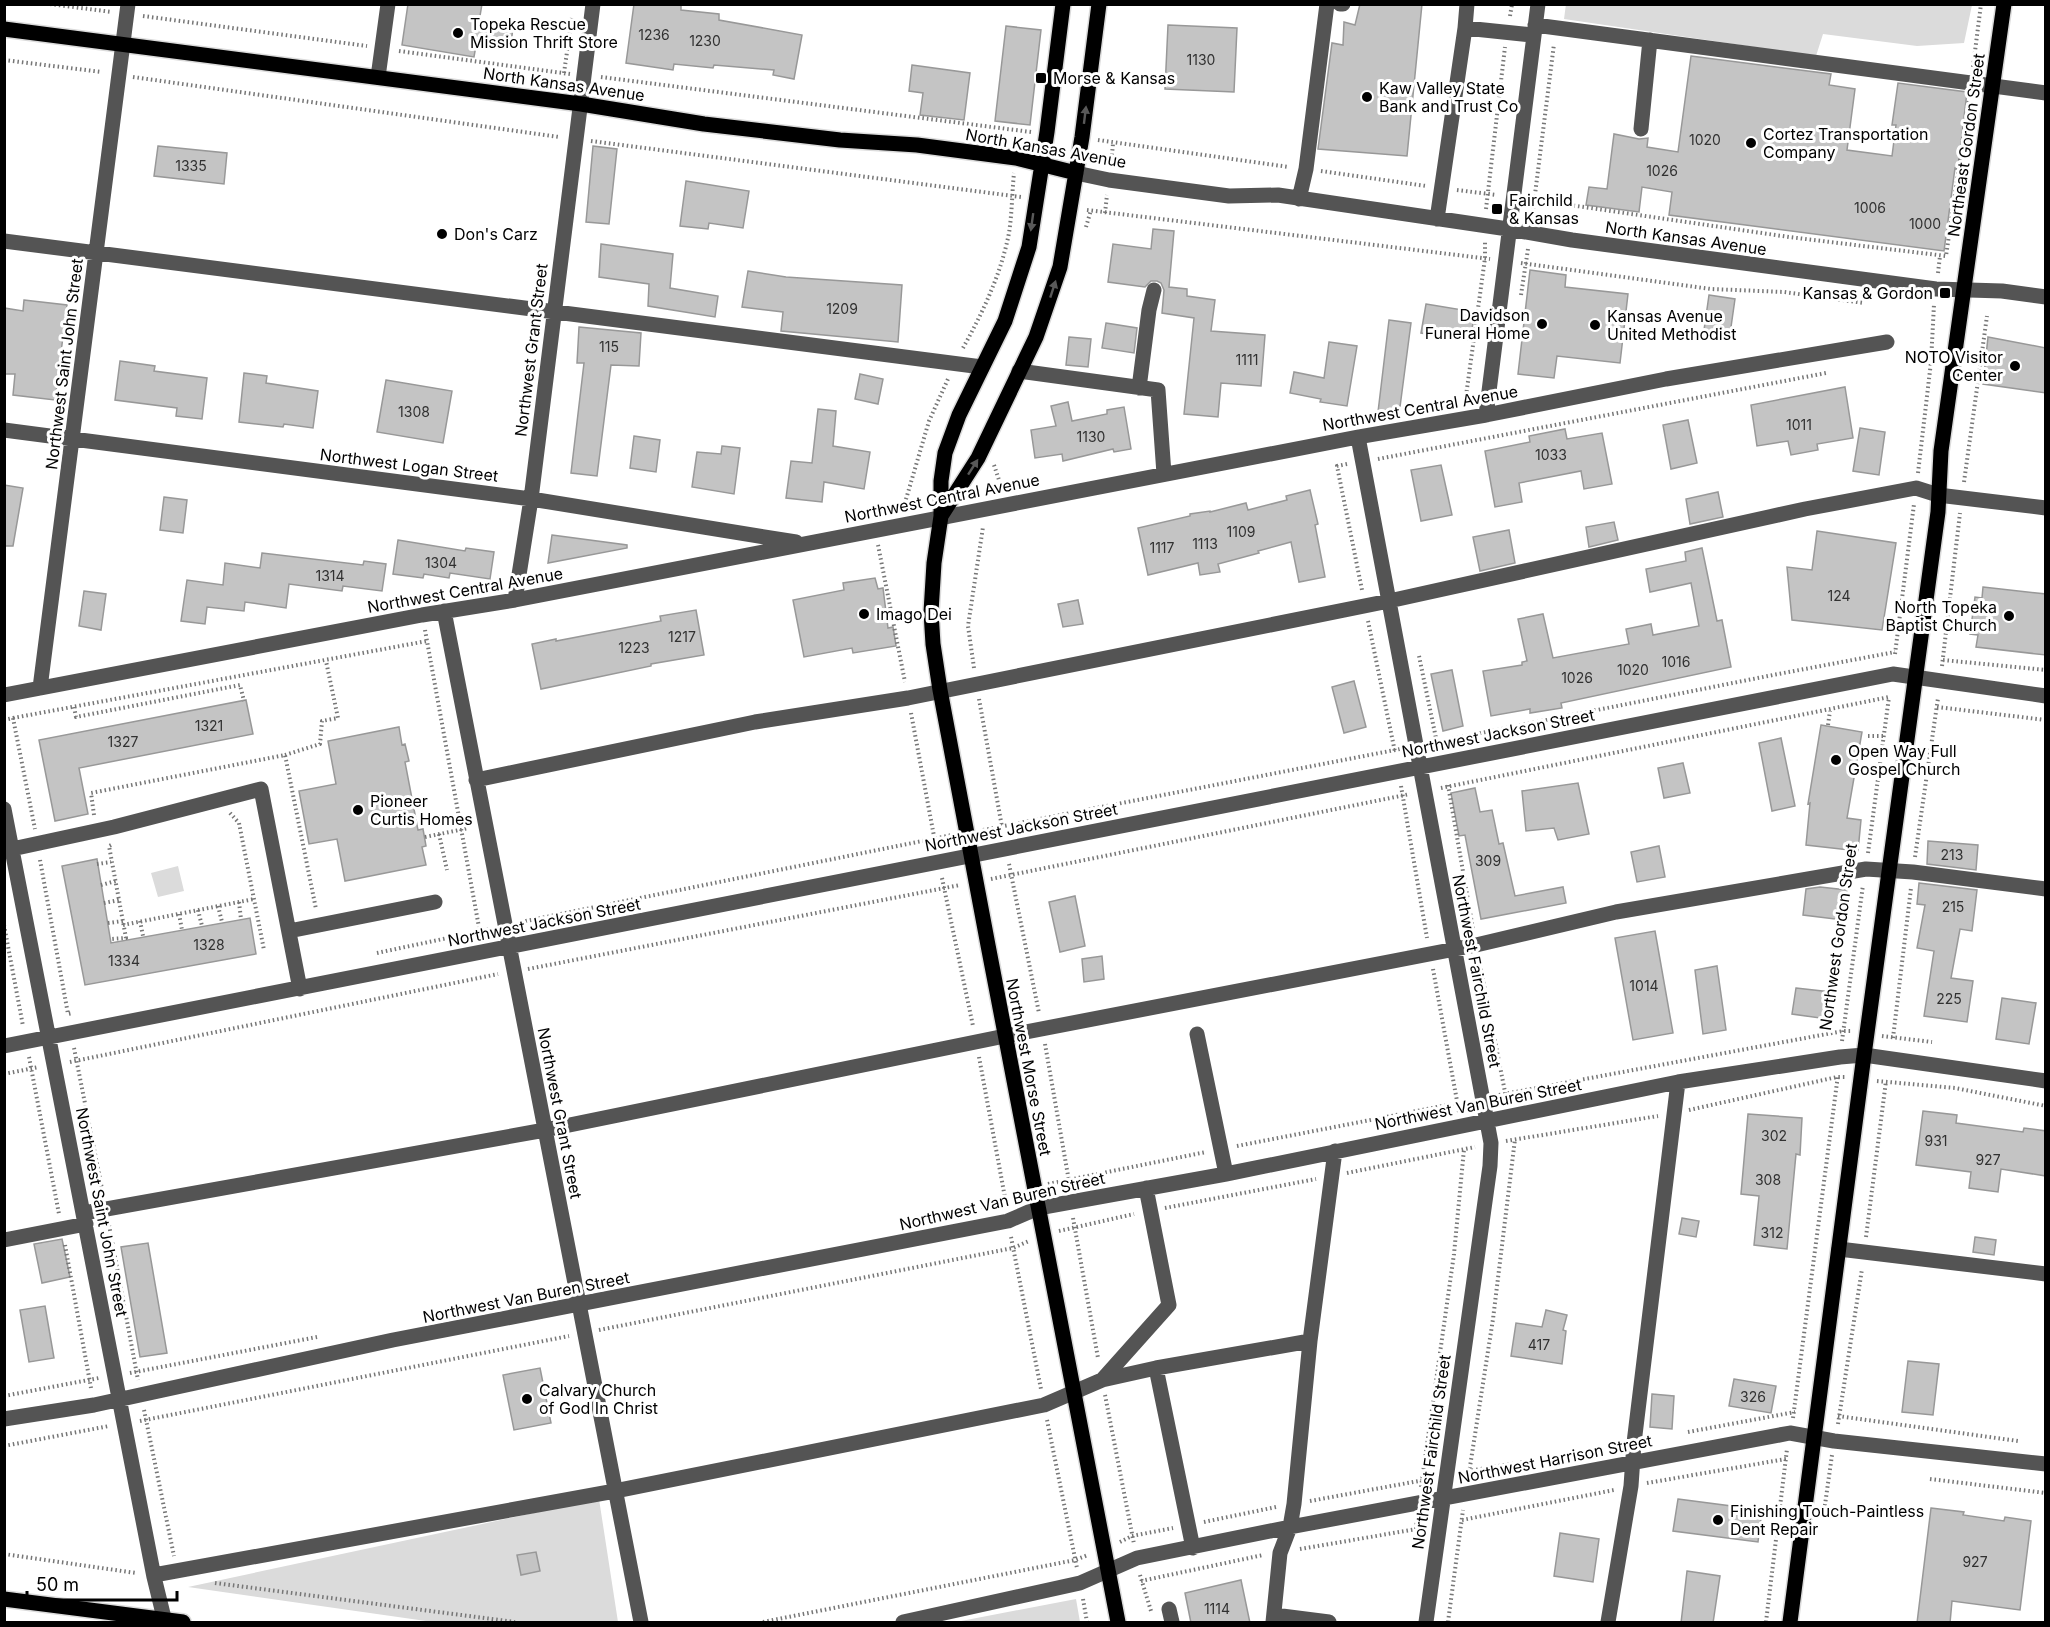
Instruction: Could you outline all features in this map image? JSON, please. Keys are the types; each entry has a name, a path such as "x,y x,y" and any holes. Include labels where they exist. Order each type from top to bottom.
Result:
{"main road":[{"name":"Northwest Morse Street","path":"1063,4 1047,132 1029,248 1005,321 959,415 945,453 931,612 940,690 1118,1623"},
{"name":"Northwest Morse Street","path":"941,516 978,458 1047,306 1060,267 1082,137 1099,4"},
{"name":"Northeast Gordon Street","path":"1963,291 1970,258 2004,4"},
{"name":"North Kansas Avenue","path":"4,29 581,104 716,125 840,140 917,145 1016,158 1076,172"},
{"path":"1790,1623 1938,512 1941,451 1963,291"},
{"path":"4,1599 183,1623"}],"street":[{"path":"378,77 388,4"},
{"name":"Northwest Grant Street","path":"515,600 531,499 593,4"},
{"path":"1299,199 1306,170 1327,4"},
{"path":"1437,219 1467,4"},
{"path":"1486,415 1538,4"},
{"name":"Northwest Saint John Street","path":"40,688 127,9"},
{"path":"1465,28 1508,32 1556,28 2046,93"},
{"path":"1641,129 1650,40"},
{"name":"North Kansas Avenue","path":"1076,172 1109,180 1229,196 1278,195 1572,240 1936,289 2002,291 2046,297"},
{"path":"4,242 981,367"},
{"path":"1139,388 1149,310 1155,290"},
{"name":"Northwest Central Avenue","path":"4,695 422,615 515,600 987,507 1486,415 1666,379 1887,342"},
{"path":"1019,371 1158,390 1164,474"},
{"name":"Northwest Logan Street","path":"4,430 531,499 807,544"},
{"name":"Northwest Fairchild Street","path":"1358,437 1491,1143 1490,1166 1426,1623"},
{"path":"476,780 755,722 908,698 1389,601 1805,509 1916,488 1938,495 2046,508"},
{"name":"Northwest Grant Street","path":"444,611 641,1623"},
{"name":"Northwest Jackson Street","path":"4,1046 1893,674 2046,696"},
{"path":"12,849 114,827 261,789 300,989"},
{"name":"Northwest Saint John Street","path":"4,809 12,849 10,867 55,1065 164,1621"},
{"path":"4,1240 62,1228 106,1209 545,1130 1005,1036 1455,949 1616,912 1866,869 2046,889"},
{"path":"288,931 435,902"},
{"path":"1197,1034 1226,1174"},
{"name":"Northwest Van Buren Street","path":"4,1419 94,1405 393,1340 1008,1221 1038,1208 1226,1174 1678,1082 1864,1055 2046,1081"},
{"path":"1608,1623 1631,1486 1678,1082"},
{"path":"1324,1622 1274,1619 1280,1552 1290,1527 1294,1504 1310,1341 1335,1151"},
{"path":"1102,1380 1169,1305 1146,1188"},
{"path":"1839,1249 2046,1274"},
{"path":"154,1576 615,1491 1044,1404 1102,1380 1156,1368 1310,1341"},
{"path":"1156,1368 1193,1548"},
{"name":"Northwest Harrison Street","path":"903,1623 1080,1583 1137,1558 1790,1433 1834,1441 2046,1464"}],"path":[{"path":"50,4 127,9 564,73 1018,131 1047,132"},
{"path":"1466,396 1485,258 1486,194 1512,4"},
{"name":"Northwest Gordon Street","path":"1766,1623 1837,1077 1893,674 1931,362 1932,320 1936,289 1971,83 1981,4"},
{"path":"564,73 572,16"},
{"path":"1520,301 1556,28"},
{"path":"4,60 576,139 1035,199"},
{"path":"1082,137 1113,144 1513,196 1789,237 1943,256"},
{"path":"1071,208 1526,263 1711,289 1784,292 1864,303"},
{"path":"1416,1529 1454,1254 1464,1150 1398,771 1337,466 1826,373"},
{"path":"1000,483 987,507 968,626 1006,848 1042,1029 1072,1203 1073,1227 1141,1581 1151,1612"},
{"path":"422,615 484,951"},
{"path":"4,720 427,641"},
{"path":"1416,746 1895,652"},
{"path":"1942,660 2046,670"},
{"path":"285,755 320,744 322,721 338,718 326,661"},
{"path":"74,707 76,717 240,685 244,701"},
{"path":"4,1074 1830,711 1889,697"},
{"path":"1936,707 2046,720"},
{"path":"1828,725 1830,711"},
{"path":"13,718 71,1033 175,1559 193,1580 515,1623"},
{"path":"1857,770 1902,777"},
{"path":"228,812 239,823 264,950"},
{"path":"425,837 485,825"},
{"path":"439,834 447,870"},
{"path":"111,939 126,938 109,846 120,843"},
{"path":"97,864 112,861"},
{"path":"101,885 116,881"},
{"path":"108,923 140,921 254,899"},
{"path":"104,903 119,900"},
{"path":"239,902 241,919"},
{"path":"218,906 222,922"},
{"path":"198,910 202,926"},
{"path":"179,914 183,930"},
{"path":"140,921 142,936"},
{"path":"4,925 94,1405"},
{"path":"377,953 480,931"},
{"path":"68,1014 80,1012"},
{"path":"4,1446 146,1420 1013,1248 1043,1234 1150,1210 1491,1143 1673,1114 1837,1077 1955,1088 2046,1106"},
{"path":"1823,1520 1865,1252 1886,1082"},
{"path":"1141,1581 1280,1552 1416,1529 1631,1486 1786,1459"},
{"path":"1930,1479 2046,1493"},
{"path":"4,1554 154,1576"}],"shaded area":[{"path":"1566,4 1972,5 1964,43 1917,46 1823,34 1816,56 1564,19"},
{"path":"178,866 184,891 158,897 151,873"},
{"path":"599,1499 618,1622 433,1622 188,1587"},
{"path":"1076,1599 1080,1622 956,1622"}],"building":[{"name":"Topeka Rescue Mission Thrift Store","path":"408,4 482,4 479,22 513,27 511,45 477,40 474,57 402,45"},
{"path":"634,4 681,4 681,10 719,14 719,20 802,35 794,79 773,75 774,70 674,64 673,70 626,63"},
{"name":"Kaw Valley State Bank and Trust Co","path":"1360,4 1422,4 1407,156 1318,149 1332,43 1343,45 1344,22 1355,25"},
{"path":"1168,25 1237,28 1234,92 1165,89"},
{"path":"1006,26 1041,30 1030,125 995,121"},
{"path":"1691,56 1831,74 1829,85 1855,89 1847,150 1892,156 1896,125 1892,125 1898,83 1967,92 1958,169 1955,168 1944,251 1669,215 1672,192 1642,187 1639,212 1586,205 1589,187 1607,189 1614,134 1639,139 1648,138 1647,147 1678,152"},
{"path":"912,65 970,73 964,120 920,115 923,93 909,91"},
{"path":"158,146 227,153 224,184 154,176"},
{"path":"593,146 617,149 609,224 586,222"},
{"path":"686,181 749,191 743,228 709,223 708,229 680,226"},
{"path":"1153,229 1174,231 1169,287 1187,289 1187,296 1215,300 1211,331 1265,335 1261,386 1221,383 1218,417 1184,414 1194,318 1162,313 1164,290 1161,283 1157,281 1151,281 1145,287 1108,282 1113,244 1151,249"},
{"path":"601,244 673,254 670,288 718,296 715,317 648,306 649,284 599,277"},
{"path":"1530,270 1566,275 1565,287 1628,294 1620,363 1557,356 1554,378 1518,374"},
{"path":"748,271 786,277 902,285 898,342 781,331 783,312 742,307"},
{"path":"1709,295 1735,299 1729,341 1703,337"},
{"path":"24,300 67,305 55,400 13,395 15,374 4,374 4,308 23,311"},
{"path":"1426,304 1475,312 1470,340 1421,333"},
{"path":"1389,320 1411,323 1400,407 1378,412"},
{"path":"1106,323 1137,328 1134,353 1102,348"},
{"path":"579,327 641,333 639,366 611,365 597,476 571,473 584,363 577,363"},
{"path":"1069,337 1091,339 1088,367 1066,365"},
{"name":"NOTO Visitor Center","path":"1988,337 2046,348 2046,393 1983,384"},
{"path":"1329,342 1357,346 1347,406 1320,402 1321,399 1290,393 1294,372 1324,378"},
{"path":"120,361 155,366 154,371 207,378 202,419 176,416 177,408 115,400"},
{"path":"244,373 267,376 266,383 318,391 313,428 239,422"},
{"path":"860,374 883,379 878,404 855,399"},
{"path":"386,380 452,391 443,443 377,432"},
{"path":"1845,387 1853,438 1817,444 1818,450 1791,455 1788,441 1757,446 1751,405"},
{"path":"1068,402 1072,421 1107,414 1107,410 1124,407 1131,449 1114,452 1113,449 1063,461 1062,454 1035,458 1031,430 1056,426 1051,406"},
{"path":"818,409 836,411 833,446 870,452 864,489 824,482 822,502 786,498 791,461 812,463"},
{"path":"1688,420 1697,463 1671,469 1663,425"},
{"path":"1860,428 1885,432 1879,475 1853,471"},
{"path":"1565,429 1567,439 1602,433 1612,484 1584,489 1581,471 1519,483 1522,502 1495,507 1485,451 1530,442 1529,436"},
{"path":"634,436 660,440 656,472 630,468"},
{"path":"722,446 740,448 734,494 692,487 697,452 721,454"},
{"path":"1441,465 1452,515 1421,521 1411,470"},
{"path":"4,485 23,488 13,546 4,546"},
{"path":"1310,490 1318,524 1315,525 1325,577 1299,582 1291,542 1218,564 1220,572 1200,575 1198,563 1148,575 1138,528 1190,516 1190,514 1210,512 1246,503 1248,510 1287,500 1286,496"},
{"path":"1718,492 1723,517 1690,524 1686,499"},
{"path":"164,497 187,500 183,533 160,530"},
{"path":"1614,522 1618,540 1589,547 1586,527"},
{"path":"1509,530 1515,563 1480,571 1473,537"},
{"path":"1817,531 1896,543 1882,630 1792,620 1787,567 1812,570"},
{"path":"552,535 627,545 627,548 548,563"},
{"path":"398,540 465,551 466,548 494,552 490,579 450,573 449,578 424,574 423,578 393,574"},
{"path":"1702,548 1717,621 1722,620 1731,667 1561,703 1562,708 1530,713 1530,709 1491,716 1483,671 1522,665 1522,662 1527,661 1518,619 1543,614 1553,658 1629,644 1626,629 1651,624 1653,635 1699,626 1691,583 1650,592 1646,569 1686,561 1685,552"},
{"path":"262,553 363,565 364,561 386,564 382,591 343,586 342,591 289,584 286,608 245,602 244,611 207,607 205,624 181,621 187,580 223,585 225,563 260,568"},
{"path":"875,578 878,589 883,588 888,628 893,627 896,646 853,653 852,648 804,657 793,600 844,590 843,583"},
{"name":"North Topeka Baptist Church","path":"1983,587 2046,594 2046,655 1976,647 1978,635 1970,634 1975,597 1982,598"},
{"path":"84,591 106,594 101,630 79,626"},
{"path":"1078,600 1083,624 1063,627 1058,604"},
{"path":"696,610 704,655 651,664 651,666 541,689 532,644 661,621 660,616"},
{"path":"1452,670 1463,726 1443,731 1431,674"},
{"path":"1354,681 1366,727 1344,733 1332,687"},
{"path":"246,700 253,734 79,768 88,814 55,821 39,740"},
{"path":"1821,725 1862,732 1847,818 1861,820 1858,851 1806,845 1810,803 1808,804"},
{"name":"Pioneer Curtis Homes","path":"399,727 402,745 405,744 409,761 405,762 418,830 423,829 426,846 422,847 426,865 345,881 337,839 309,844 299,791 336,784 328,741"},
{"path":"1781,738 1795,806 1772,811 1759,743"},
{"path":"1683,763 1690,793 1664,798 1658,768"},
{"path":"1578,783 1589,834 1558,840 1554,828 1526,831 1522,791"},
{"path":"1475,788 1480,812 1492,810 1499,844 1503,843 1515,896 1563,887 1566,903 1481,919 1465,835 1459,836 1451,793"},
{"path":"1928,841 1978,845 1976,870 1927,864"},
{"path":"1659,846 1665,877 1637,882 1631,852"},
{"path":"97,859 111,943 250,918 256,954 85,985 62,866"},
{"path":"1919,883 1977,890 1972,931 1960,929 1951,978 1973,981 1967,1022 1924,1016 1934,951 1917,948 1925,905 1917,904"},
{"path":"1820,887 1847,890 1843,920 1803,915 1806,889"},
{"path":"1075,896 1085,946 1060,952 1049,902"},
{"path":"1655,931 1673,1033 1633,1040 1615,938"},
{"path":"1102,956 1104,979 1084,982 1082,959"},
{"path":"1717,966 1726,1030 1703,1034 1695,970"},
{"path":"1796,988 1831,992 1827,1019 1792,1014"},
{"path":"2002,998 2036,1003 2029,1044 1996,1039"},
{"path":"1923,1111 1957,1115 1956,1123 2023,1132 2024,1128 2046,1131 2046,1176 2001,1169 1998,1192 1969,1188 1971,1172 1916,1165"},
{"path":"1748,1114 1802,1118 1800,1155 1796,1154 1787,1249 1754,1245 1759,1196 1741,1194"},
{"path":"1682,1218 1699,1221 1696,1237 1679,1234"},
{"path":"1975,1237 1996,1240 1994,1255 1973,1252"},
{"path":"62,1239 70,1277 42,1283 34,1244"},
{"path":"148,1243 167,1353 140,1357 121,1247"},
{"path":"45,1306 54,1358 29,1362 20,1310"},
{"path":"1546,1310 1567,1315 1563,1330 1566,1331 1562,1364 1511,1356 1516,1323 1542,1327"},
{"path":"1908,1361 1939,1364 1933,1415 1902,1412"},
{"name":"Calvary Church of God In Christ","path":"540,1368 551,1423 514,1430 503,1375"},
{"path":"1734,1379 1776,1386 1771,1413 1729,1406"},
{"path":"1652,1394 1674,1396 1672,1429 1650,1427"},
{"name":"Finishing Touch-Paintless Dent Repair","path":"1678,1499 1762,1510 1758,1542 1673,1531"},
{"path":"1931,1508 1964,1512 1963,1515 2004,1521 2005,1517 2031,1521 2020,1610 1952,1601 1950,1623 1917,1623"},
{"path":"1560,1533 1599,1539 1593,1582 1554,1576"},
{"path":"536,1552 540,1571 521,1575 517,1555"},
{"path":"1687,1571 1720,1576 1713,1623 1681,1623"},
{"path":"1241,1580 1250,1623 1191,1623 1185,1593"}],"place":[{"name":"Topeka Rescue Mission Thrift Store","path":"458,33"},
{"name":"Morse & Kansas","path":"1041,78"},
{"name":"Kaw Valley State Bank and Trust Co","path":"1367,97"},
{"name":"Cortez Transportation Company","path":"1751,143"},
{"name":"Fairchild & Kansas","path":"1497,209"},
{"name":"Don's Carz","path":"442,234"},
{"name":"Kansas & Gordon","path":"1945,293"},
{"name":"Davidson Funeral Home","path":"1542,324"},
{"name":"Kansas Avenue United Methodist","path":"1595,325"},
{"name":"NOTO Visitor Center","path":"2015,366"},
{"name":"Imago Dei","path":"864,614"},
{"name":"North Topeka Baptist Church","path":"2009,616"},
{"name":"Open Way Full Gospel Church","path":"1836,760"},
{"name":"Pioneer Curtis Homes","path":"358,810"},
{"name":"Calvary Church of God In Christ","path":"527,1399"},
{"name":"Finishing Touch-Paintless Dent Repair","path":"1718,1520"}]}
